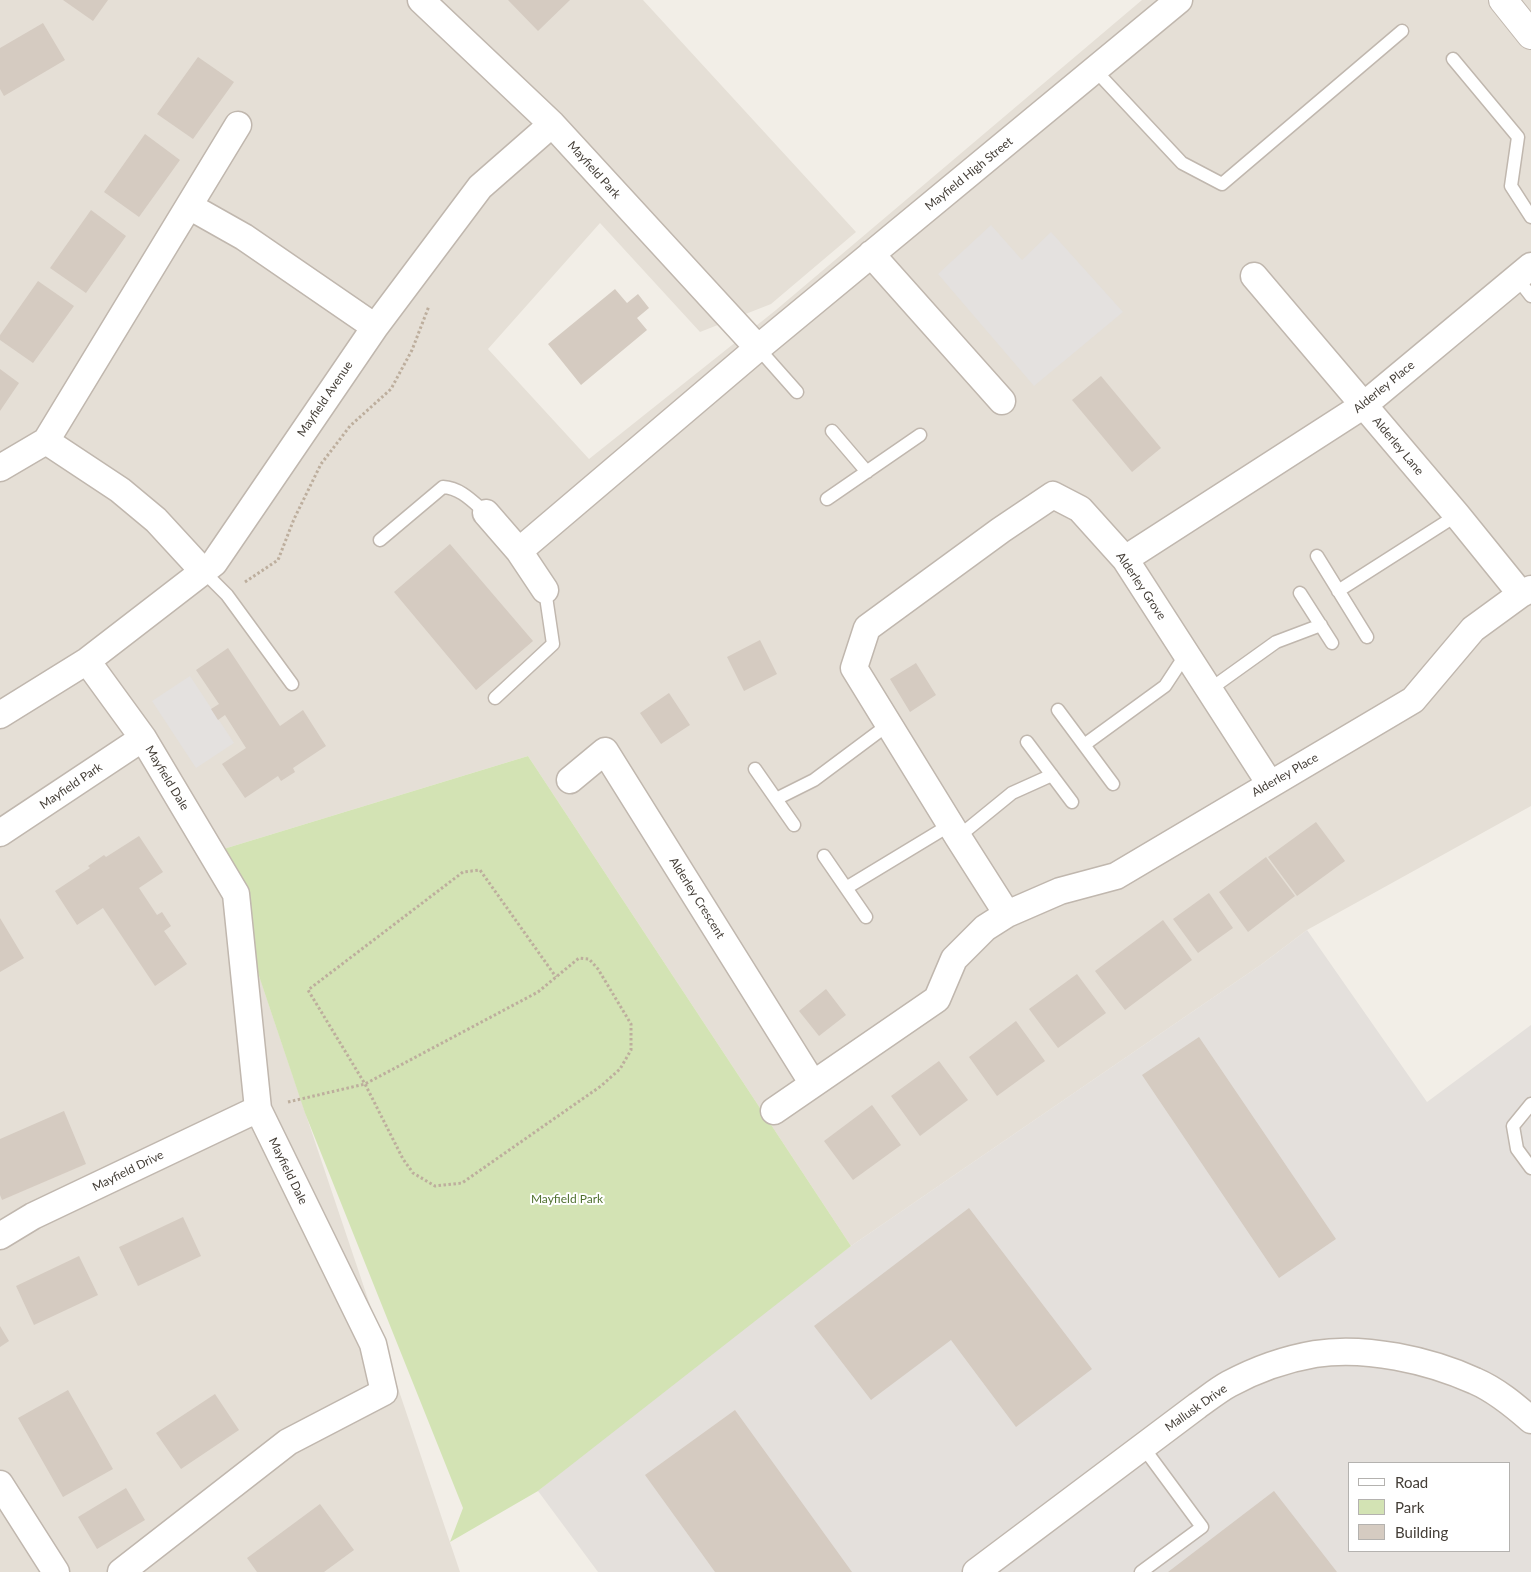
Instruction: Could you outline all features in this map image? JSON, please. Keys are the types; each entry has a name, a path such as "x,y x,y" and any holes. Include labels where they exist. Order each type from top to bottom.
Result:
{"street":[{"name":"Mayfield Park","path":"421,0 552,124 758,348"},
{"name":"Mayfield High Street","path":"519,552 758,348 1179,0"},
{"path":"1503,0 1531,35"},
{"name":"Mayfield Avenue","path":"0,715 87,661 214,563 375,327 480,187 552,124"},
{"path":"0,468 46,441 238,125"},
{"path":"189,206 244,237 375,327"},
{"path":"871,254 1002,401"},
{"name":"Alderley Lane","path":"1254,276 1457,516 1526,591"},
{"name":"Alderley Place","path":"1125,559 1364,405 1526,280"},
{"path":"46,441 120,490 156,520 203,571"},
{"name":"Alderley Grove","path":"889,724 854,668 867,628 1001,530 1053,495 1080,509 1125,559 1270,784"},
{"path":"486,513 519,552 545,590"},
{"name":"Alderley Place","path":"774,1111 937,999 954,959 985,928 1007,914 1060,891 1116,876 1414,700 1473,629 1526,591"},
{"name":"Mayfield Dale","path":"87,661 143,738 236,894 258,1109 373,1344 384,1392 288,1442 121,1572"},
{"path":"889,724 1007,914"},
{"name":"Mayfield Park","path":"0,833 143,738"},
{"name":"Alderley Crescent","path":"570,780 605,751 813,1084"},
{"name":"Mayfield Drive","path":"0,1236 33,1216 258,1109"},
{"name":"Mallusk Drive","path":"976,1572 1228,1384 1272,1365 1316,1354 1362,1352 1402,1357 1476,1381 1506,1399 1531,1420"},
{"path":"0,1484 56,1572"}],"lane":[{"path":"1095,70 1182,163 1222,184 1402,31"},
{"path":"1453,59 1518,137 1511,186 1531,217"},
{"path":"758,348 797,392"},
{"path":"832,432 867,472"},
{"path":"827,499 920,436"},
{"path":"380,540 443,486 459,491 486,513"},
{"path":"1338,590 1457,516"},
{"path":"1317,556 1367,637"},
{"path":"203,571 227,594 292,684"},
{"path":"495,698 553,644 545,590"},
{"path":"1300,593 1332,642"},
{"path":"1209,690 1276,642 1321,625"},
{"path":"1084,745 1165,686 1186,654"},
{"path":"1058,710 1112,784"},
{"path":"776,799 814,780 889,724"},
{"path":"1027,742 1072,802"},
{"path":"755,770 794,825"},
{"path":"846,888 954,831 1012,793 1052,775"},
{"path":"824,856 866,917"},
{"path":"1531,1104 1513,1126 1517,1149 1531,1168"},
{"path":"1141,1572 1202,1527 1143,1447"}],"path":[{"path":"227,594 278,560 294,519 321,464 350,426 391,389 412,350 433,298"},
{"path":"258,1109 365,1084 538,992 556,978 579,958 589,959 598,969 631,1024 631,1050 620,1069 601,1086 462,1182 435,1186 414,1173 403,1158 365,1084 308,990 463,872 480,870 556,978"}],"shaded area":[{"path":"0,0 643,0 856,232 771,304 700,332 600,223 488,349 589,459 776,310 1142,0 1531,0 1531,806 1307,930 1262,964 851,1246 528,756 217,851 460,1572 0,1572"},
{"path":"991,225 1022,260 1051,232 1123,312 1034,386 938,274"},
{"path":"190,676 234,743 196,768 152,701"},
{"path":"1307,930 1427,1102 1531,1025 1531,1572 598,1572 538,1491 680,1373 851,1246 1262,964"}],"green space":[{"name":"Mayfield Park","path":"528,756 851,1246 538,1491 450,1542 463,1508 305,1113 217,851"}],"building":[{"path":"63,0 108,0 93,21"},
{"path":"508,0 570,0 538,31"},
{"path":"43,23 65,60 4,96 0,89 0,48"},
{"path":"198,57 234,82 193,139 157,114"},
{"path":"145,134 180,160 139,217 104,192"},
{"path":"91,210 126,236 86,293 50,268"},
{"path":"38,281 74,306 33,363 0,340 0,335"},
{"path":"615,289 627,303 638,294 649,308 637,318 647,330 581,385 548,344"},
{"path":"0,369 19,383 0,411"},
{"path":"1101,376 1161,448 1132,472 1072,400"},
{"path":"450,544 533,641 476,690 394,592"},
{"path":"760,640 777,674 744,691 727,657"},
{"path":"228,648 280,726 303,710 326,746 293,768 295,772 281,781 278,776 245,798 222,764 246,748 225,715 218,720 211,709 219,704 196,670"},
{"path":"916,663 936,695 910,712 890,679"},
{"path":"669,693 690,725 661,744 640,713"},
{"path":"1316,822 1345,861 1297,896 1268,857"},
{"path":"139,836 163,872 139,888 157,915 162,912 171,926 164,931 187,964 155,986 103,908 77,925 55,891 90,868 88,866 104,855 106,857"},
{"path":"1266,857 1295,896 1248,932 1219,892"},
{"path":"1209,893 1233,928 1198,953 1173,919"},
{"path":"0,918 24,958 0,972"},
{"path":"1163,920 1192,960 1125,1010 1095,971"},
{"path":"1077,974 1106,1013 1058,1048 1029,1009"},
{"path":"826,989 846,1015 819,1036 799,1011"},
{"path":"1016,1021 1045,1061 997,1096 969,1057"},
{"path":"1199,1037 1336,1239 1279,1278 1142,1075"},
{"path":"939,1061 968,1100 920,1136 891,1096"},
{"path":"872,1105 901,1145 853,1180 824,1141"},
{"path":"64,1111 86,1164 2,1200 0,1195 0,1139"},
{"path":"969,1208 1092,1369 1016,1427 951,1340 871,1400 814,1326"},
{"path":"183,1217 201,1256 138,1286 119,1247"},
{"path":"79,1256 98,1295 34,1325 16,1286"},
{"path":"0,1326 9,1341 0,1347"},
{"path":"68,1390 113,1469 63,1497 18,1418"},
{"path":"215,1394 239,1430 181,1469 156,1433"},
{"path":"735,1410 852,1572 715,1572 645,1475"},
{"path":"126,1488 145,1520 97,1549 78,1517"},
{"path":"1274,1491 1337,1572 1168,1572"},
{"path":"320,1504 354,1550 324,1572 257,1572 247,1558"}]}
